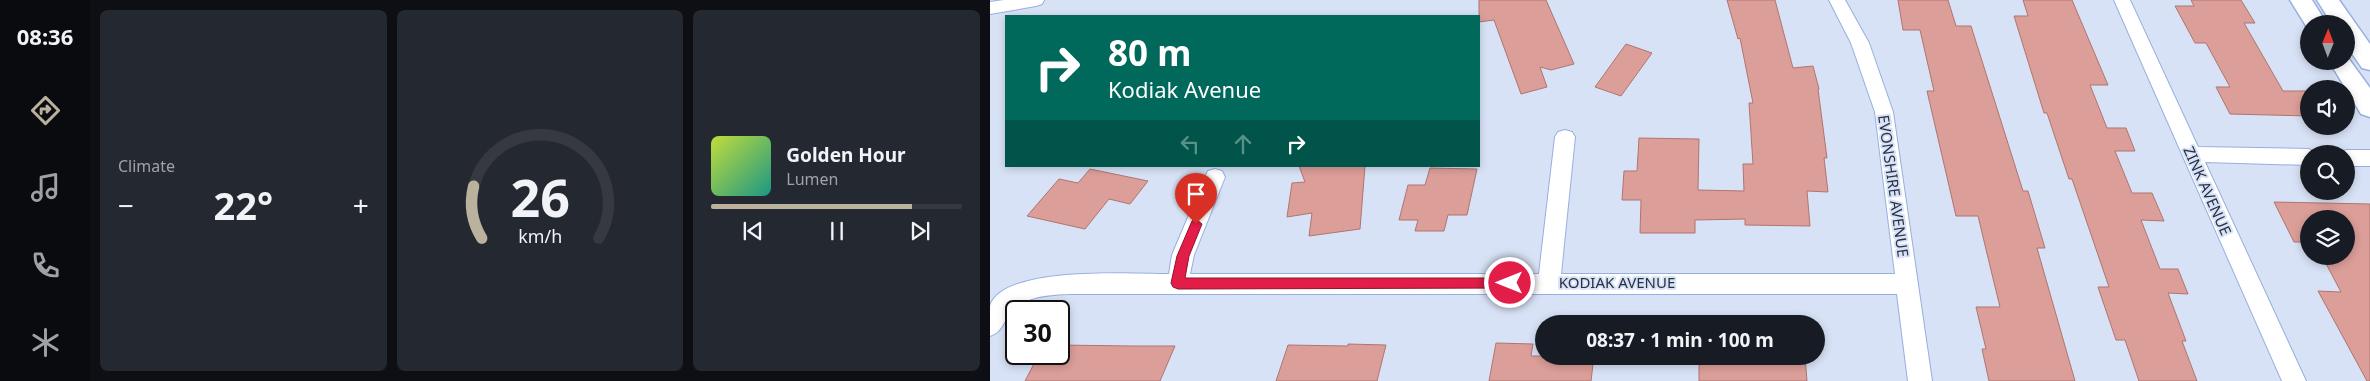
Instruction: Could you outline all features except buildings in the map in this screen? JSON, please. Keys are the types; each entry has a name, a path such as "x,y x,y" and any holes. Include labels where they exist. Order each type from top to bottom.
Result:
{"street":[{"path":"990,8 1036,0"},
{"name":"EVONSHIRE AVENUE","path":"1838,0 1860,43 1884,112 1920,381"},
{"name":"ZINK AVENUE","path":"2122,0 2294,381"},
{"path":"2301,0 2310,15"},
{"path":"2328,0 2338,15"},
{"path":"2355,40 2370,62"},
{"path":"2346,70 2370,108"},
{"path":"1549,283 1566,137"},
{"path":"2190,154 2300,157"},
{"path":"2355,158 2370,158"},
{"path":"1178,283 1183,256 1215,177"},
{"name":"KODIAK AVENUE","path":"1004,297 1037,288 1068,284 1907,284"},
{"path":"990,326 1004,297"}],"route":[{"path":"1196,224 1183,256 1178,283 1510,283"}]}
